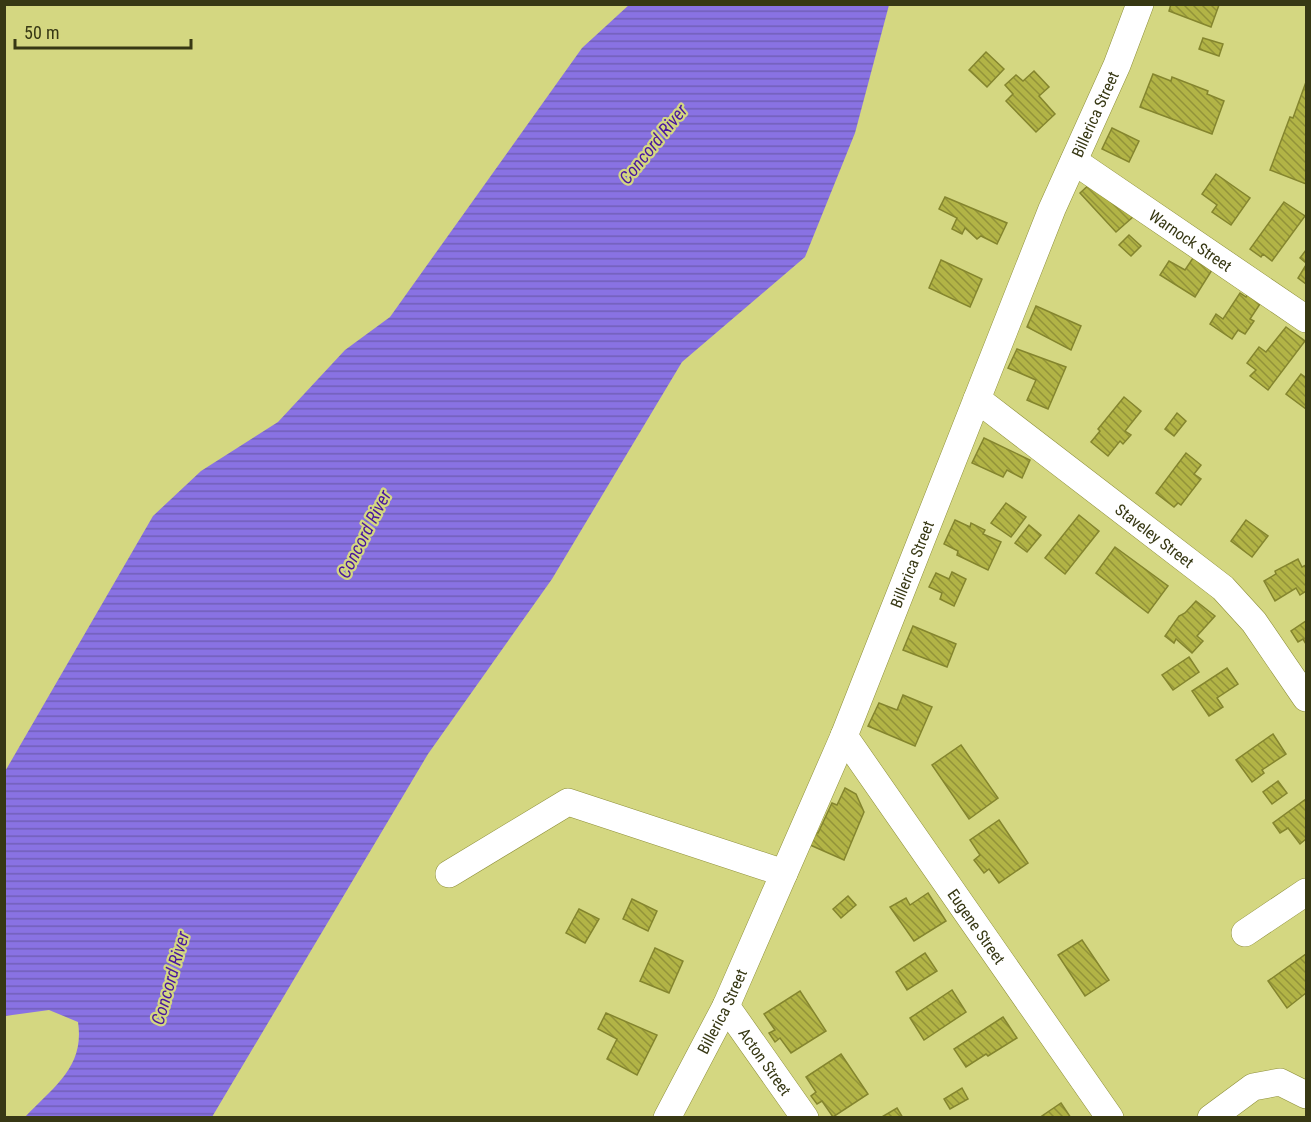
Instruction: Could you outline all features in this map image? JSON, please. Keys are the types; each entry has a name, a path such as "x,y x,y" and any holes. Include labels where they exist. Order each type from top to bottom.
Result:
{"street":[{"name":"Billerica Street","path":"668,1118 726,1006 844,736 977,399 1074,161 1117,65 1140,4"},
{"name":"Warnock Street","path":"1074,161 1306,319"},
{"name":"Staveley Street","path":"977,399 1223,588 1254,621 1306,698"},
{"name":"Eugene Street","path":"844,736 1110,1118"},
{"path":"449,874 568,802 784,873"},
{"path":"1245,933 1306,892"},
{"name":"Acton Street","path":"726,1006 805,1118"},
{"path":"1211,1118 1253,1087 1280,1082 1306,1095"}],"water":[{"name":"Concord River","path":"630,4 889,5 855,133 805,257 682,362 552,579 428,754 212,1117 25,1117 65,1075 77,1052 79,1038 78,1022 49,1010 5,1016 4,773 153,516 201,471 278,422 345,350 390,317 582,48"}],"building":[{"path":"1171,4 1219,5 1211,27 1169,11"},
{"path":"1203,38 1223,44 1219,56 1199,49"},
{"path":"986,52 1004,69 987,87 969,70"},
{"path":"1034,71 1049,87 1039,96 1055,114 1036,132 1006,101 1013,94 1005,85 1016,75 1023,81"},
{"path":"1153,74 1171,81 1172,77 1208,91 1207,94 1224,101 1212,134 1140,107"},
{"path":"1306,82 1306,184 1270,170"},
{"path":"1112,128 1139,141 1129,162 1102,149"},
{"path":"1216,174 1250,198 1231,225 1212,212 1217,205 1202,194"},
{"path":"1092,182 1134,216 1116,232 1080,193"},
{"path":"945,197 1007,223 997,244 981,236 977,239 965,228 962,234 952,229 957,218 939,209"},
{"path":"1284,202 1305,216 1272,261 1263,254 1261,257 1250,249"},
{"path":"1129,235 1141,246 1131,256 1119,245"},
{"path":"1306,250 1306,263 1300,258"},
{"path":"1193,258 1212,270 1195,297 1160,275 1169,261 1185,270"},
{"path":"941,260 982,279 970,307 929,288"},
{"path":"1306,265 1306,284 1298,278"},
{"path":"1249,292 1262,301 1250,319 1254,321 1245,334 1238,330 1232,339 1210,324 1216,314 1223,319 1240,293 1246,297"},
{"path":"1036,306 1081,326 1071,350 1027,327"},
{"path":"1286,327 1305,341 1268,390 1250,376 1256,370 1247,363 1259,347 1266,352"},
{"path":"1017,349 1066,367 1048,409 1027,400 1036,380 1008,368"},
{"path":"1301,374 1305,377 1306,375 1306,409 1286,394"},
{"path":"1124,397 1141,411 1125,431 1131,435 1123,444 1120,441 1108,456 1091,442 1100,431 1098,429"},
{"path":"1177,413 1186,421 1174,436 1165,429"},
{"path":"984,438 1030,460 1022,478 1007,470 1003,477 972,463"},
{"path":"1186,453 1201,465 1194,474 1201,479 1181,505 1178,503 1174,507 1156,493"},
{"path":"1006,503 1026,517 1011,537 991,523"},
{"path":"1079,515 1099,531 1065,574 1045,558"},
{"path":"955,520 970,527 971,523 985,530 983,534 1001,542 988,570 957,555 958,551 944,544"},
{"path":"1246,520 1268,536 1252,557 1231,541"},
{"path":"1029,525 1041,535 1027,552 1015,543"},
{"path":"1115,547 1168,586 1148,613 1096,573"},
{"path":"1298,559 1302,567 1306,565 1306,591 1300,595 1296,588 1275,601 1264,581 1276,574 1275,571"},
{"path":"952,572 966,579 954,606 940,599 942,593 929,587 936,573 949,579"},
{"path":"1196,601 1215,616 1197,636 1203,641 1192,653 1176,639 1174,643 1165,636 1179,616"},
{"path":"1306,621 1306,644 1303,639 1298,642 1291,631"},
{"path":"913,626 956,644 947,667 903,650"},
{"path":"1189,657 1199,672 1173,690 1162,675"},
{"path":"1227,668 1238,684 1217,698 1223,707 1209,716 1192,691"},
{"path":"903,695 932,707 915,746 868,726 879,703 897,710"},
{"path":"1273,734 1286,754 1262,770 1264,773 1252,782 1236,760"},
{"path":"961,745 998,798 969,819 932,765"},
{"path":"1278,781 1287,793 1272,804 1263,792"},
{"path":"845,788 856,794 864,812 844,860 808,844 814,831 818,833 832,803 837,805"},
{"path":"1306,799 1306,839 1300,844 1288,828 1280,833 1273,823"},
{"path":"999,820 1028,863 999,883 989,869 984,873 974,860 980,855 970,840"},
{"path":"928,893 946,921 914,941 890,907 906,898 910,905"},
{"path":"848,896 856,905 841,918 833,909"},
{"path":"632,899 657,911 648,931 623,919"},
{"path":"579,909 599,919 585,943 566,933"},
{"path":"1082,940 1109,980 1085,996 1058,955"},
{"path":"655,948 683,961 669,993 640,981"},
{"path":"925,953 937,971 907,990 896,972"},
{"path":"1306,954 1306,993 1287,1008 1268,981"},
{"path":"952,990 966,1012 924,1040 910,1018"},
{"path":"800,991 826,1031 791,1053 780,1038 775,1042 769,1033 775,1030 764,1014"},
{"path":"606,1013 657,1035 637,1075 607,1059 617,1039 598,1029"},
{"path":"1003,1017 1017,1038 966,1067 954,1049"},
{"path":"841,1054 868,1094 833,1117 822,1101 817,1104 811,1096 816,1092 806,1077"},
{"path":"962,1088 968,1099 950,1109 944,1099"},
{"path":"1061,1103 1071,1118 1039,1118"},
{"path":"897,1108 903,1118 880,1118"}]}
